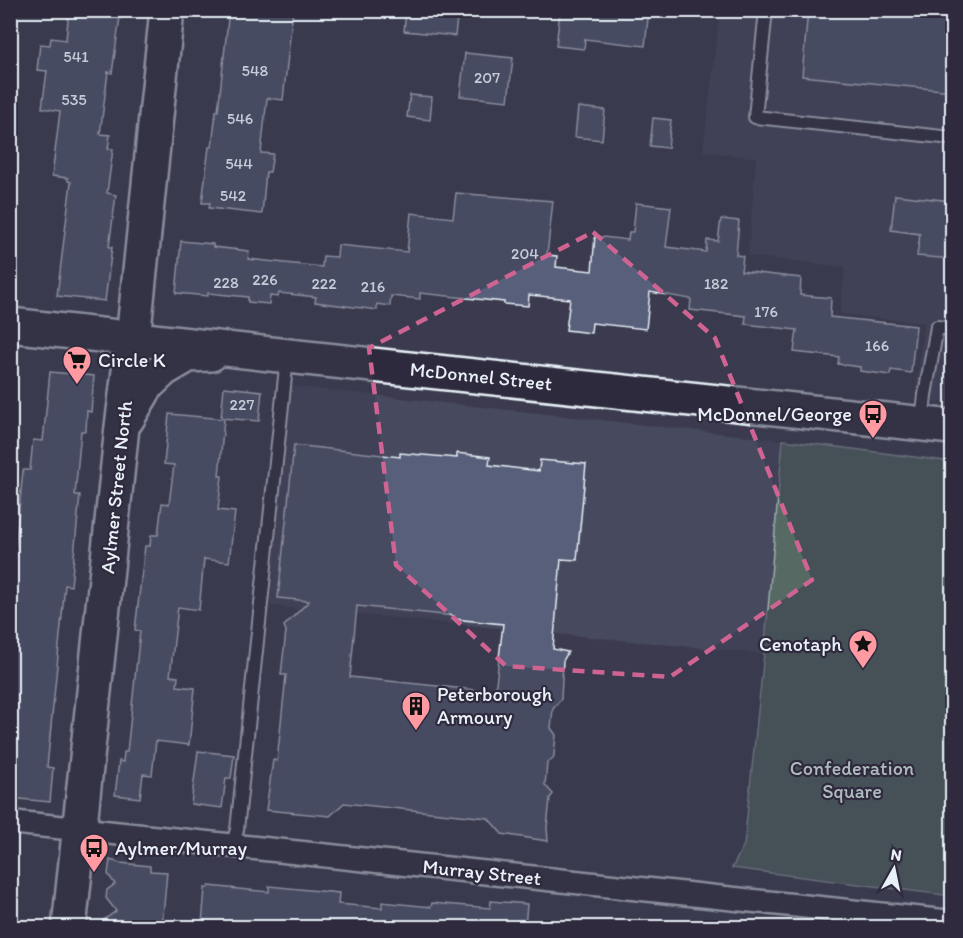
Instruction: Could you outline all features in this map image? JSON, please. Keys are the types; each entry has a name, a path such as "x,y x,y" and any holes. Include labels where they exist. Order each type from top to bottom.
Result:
{"street":[{"name":"Aylmer Street North","path":"69,927 167,10"},
{"name":"McDonnel Street","path":"10,325 937,425"},
{"path":"122,427 147,385 164,369 188,355 255,352"},
{"name":"Murray Street","path":"10,822 952,922"}],"lane":[{"path":"766,10 755,117 952,138"},
{"path":"937,425 925,395 937,327 952,329"},
{"path":"232,846 237,830 288,356"}],"highlighted area":[{"path":"593,232 715,338 812,580 670,677 506,666 396,565 369,348"}],"shaded area":[{"path":"720,11 952,11 952,403 915,400 924,323 840,314 845,267 748,256 756,158 703,151"},
{"path":"291,386 783,440 764,654 270,606"}],"green space":[{"name":"Confederation Square","path":"783,440 952,462 952,896 732,868 744,845"}],"building":[{"path":"69,10 121,10 112,73 108,72 100,134 110,135 108,149 113,149 107,193 116,195 105,301 57,296 71,182 68,178 52,176 60,111 42,108 47,71 37,70 40,44 50,45 51,38 66,40"},
{"path":"229,10 293,10 283,100 267,98 261,153 273,154 270,172 266,172 262,214 209,208 210,203 202,203 209,147 212,147 216,111 218,111"},
{"path":"406,10 458,10 455,36 404,31"},
{"path":"568,10 649,10 645,46 585,39 584,49 556,46 560,12 568,13"},
{"path":"808,10 952,10 952,91 802,76"},
{"path":"465,53 513,58 508,101 460,96"},
{"path":"410,95 432,97 430,120 407,117"},
{"path":"578,107 605,110 602,140 575,137"},
{"path":"653,118 671,120 668,148 650,146"},
{"path":"456,193 553,201 547,255 557,256 556,267 592,271 595,236 628,240 629,232 633,232 636,203 671,207 666,247 706,252 707,240 718,241 721,219 739,221 736,255 743,256 741,271 801,278 800,295 831,298 830,317 916,326 911,373 891,370 890,375 860,371 860,367 838,364 839,357 794,352 797,330 745,324 746,316 690,310 691,299 650,292 646,329 592,323 591,333 566,330 570,299 529,295 528,306 420,293 420,299 391,296 390,306 377,304 377,310 315,302 316,297 279,293 278,297 270,296 269,304 248,302 248,297 176,293 181,241 249,251 248,259 322,267 323,256 337,257 338,245 407,252 411,213 453,218"},
{"path":"895,195 952,201 952,259 917,256 920,234 891,230"},
{"path":"50,372 94,376 91,412 87,411 86,431 81,431 75,495 80,495 71,586 65,585 47,767 53,768 50,802 10,798 10,605 13,577 10,577 10,551 15,551 23,470 30,470 33,440 43,441"},
{"path":"224,387 262,391 259,421 221,418"},
{"path":"169,414 224,419 218,510 235,512 229,562 204,559 199,610 178,607 170,676 178,677 177,686 195,688 189,745 156,741 152,775 143,774 140,798 115,795 119,761 123,762 124,752 127,752 140,631 135,630 145,546 150,546 151,535 158,535 162,503 169,504 174,465 164,464"},
{"path":"294,445 400,457 400,453 457,458 457,453 490,457 489,465 539,471 540,460 586,464 577,560 561,559 553,649 568,652 563,661 561,699 553,709 551,728 556,735 554,755 553,759 547,763 545,785 553,794 550,798 548,841 502,834 488,818 344,803 330,816 266,810 273,760 277,761 286,675 281,675 286,631 284,626 309,601 278,598","holes":["357,606 454,616 454,619 503,624 495,692 350,677"]},
{"path":"198,751 234,755 231,778 226,778 222,808 191,804"},
{"path":"110,860 150,866 150,871 167,872 162,927 94,927 116,911 106,898 107,890 115,884 108,874"},
{"path":"209,886 269,892 269,886 339,893 338,904 382,908 382,902 431,907 432,903 490,908 491,901 527,904 525,927 290,927 232,922 231,927 205,927 205,924 202,924 205,888"}],"place":[{"name":"Circle K","path":"77,386"},
{"name":"McDonnel/George","path":"873,440"},
{"name":"Cenotaph","path":"863,670"},
{"name":"Peterborough Armoury","path":"416,732"},
{"name":"Aylmer/Murray","path":"94,874"}]}
